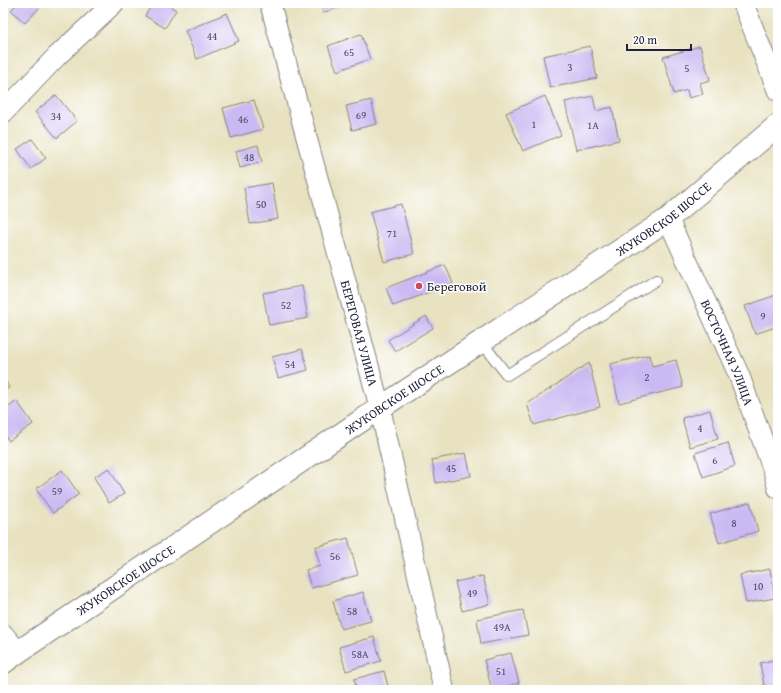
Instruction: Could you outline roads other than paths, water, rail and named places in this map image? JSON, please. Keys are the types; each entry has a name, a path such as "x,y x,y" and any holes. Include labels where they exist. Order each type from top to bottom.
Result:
{"main road":[{"name":"ЖУКОВСКОЕ ШОССЕ","path":"10,658 380,408 668,219 778,125"}],"street":[{"path":"3,113 57,56 114,3"},
{"name":"БЕРЕГОВАЯ УЛИЦА","path":"270,3 380,408 444,690"},
{"path":"743,3 777,83"},
{"name":"ВОСТОЧНАЯ УЛИЦА","path":"668,219 739,375 774,472 778,488"},
{"path":"3,634 10,658"}],"lane":[{"path":"481,341 507,375 656,280"}],"place":[{"name":"Береговой","path":"419,286"}]}
